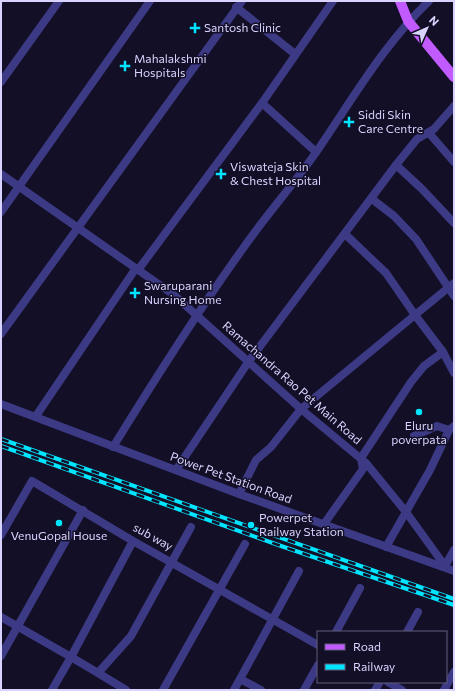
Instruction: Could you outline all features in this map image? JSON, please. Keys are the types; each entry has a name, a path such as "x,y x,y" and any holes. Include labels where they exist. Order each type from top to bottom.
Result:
{"main road":[{"path":"400,1 408,21 454,77"}],"street":[{"path":"1,82 59,1"},
{"path":"1,212 150,1"},
{"path":"36,416 137,269 262,103 333,1"},
{"path":"113,448 167,359 244,246 316,152 408,21 429,1"},
{"path":"1,334 239,4 295,54"},
{"path":"262,103 316,152"},
{"path":"176,470 249,361 396,165 417,139 429,133 454,106"},
{"path":"429,133 454,162"},
{"path":"396,165 422,189 454,223"},
{"name":"Ramachandra Rao Pet Main Road","path":"1,174 174,295 301,409 361,458 406,512 445,566"},
{"path":"372,198 394,216 416,239 451,285 454,296"},
{"path":"345,234 386,273 443,352 454,373"},
{"path":"239,494 256,460 271,447 301,409 451,285"},
{"path":"324,524 363,469 361,458 411,382 424,366 443,352"},
{"name":"Power Pet Station Road","path":"1,404 36,416 113,448 445,566 454,571"},
{"path":"386,546 452,431 437,426 414,436"},
{"name":"sub way","path":"1,535 32,481 133,541 173,562 317,644"},
{"path":"1,656 83,510"},
{"path":"98,673 131,636 173,562 190,527"},
{"path":"52,690 133,541"},
{"path":"163,690 245,544"},
{"path":"445,566 454,550"},
{"path":"234,690 299,572"},
{"path":"337,631 360,588"},
{"path":"408,631 418,612"},
{"path":"1,617 126,690"},
{"path":"304,690 317,667"},
{"path":"444,690 454,672"},
{"path":"240,679 261,690"},
{"path":"390,683 402,690"}],"railway":[{"path":"1,439 454,599"},
{"path":"1,446 284,547 454,605"}],"place":[{"name":"Santosh Clinic","path":"195,28"},
{"name":"Mahalakshmi Hospitals","path":"125,66"},
{"name":"Siddi Skin Care Centre","path":"349,122"},
{"name":"Viswateja Skin & Chest Hospital","path":"221,174"},
{"name":"Swaruparani Nursing Home","path":"135,293"},
{"name":"Eluru poverpata","path":"419,412"},
{"name":"VenuGopal House","path":"59,523"},
{"name":"Powerpet Railway Station","path":"251,525"}]}
